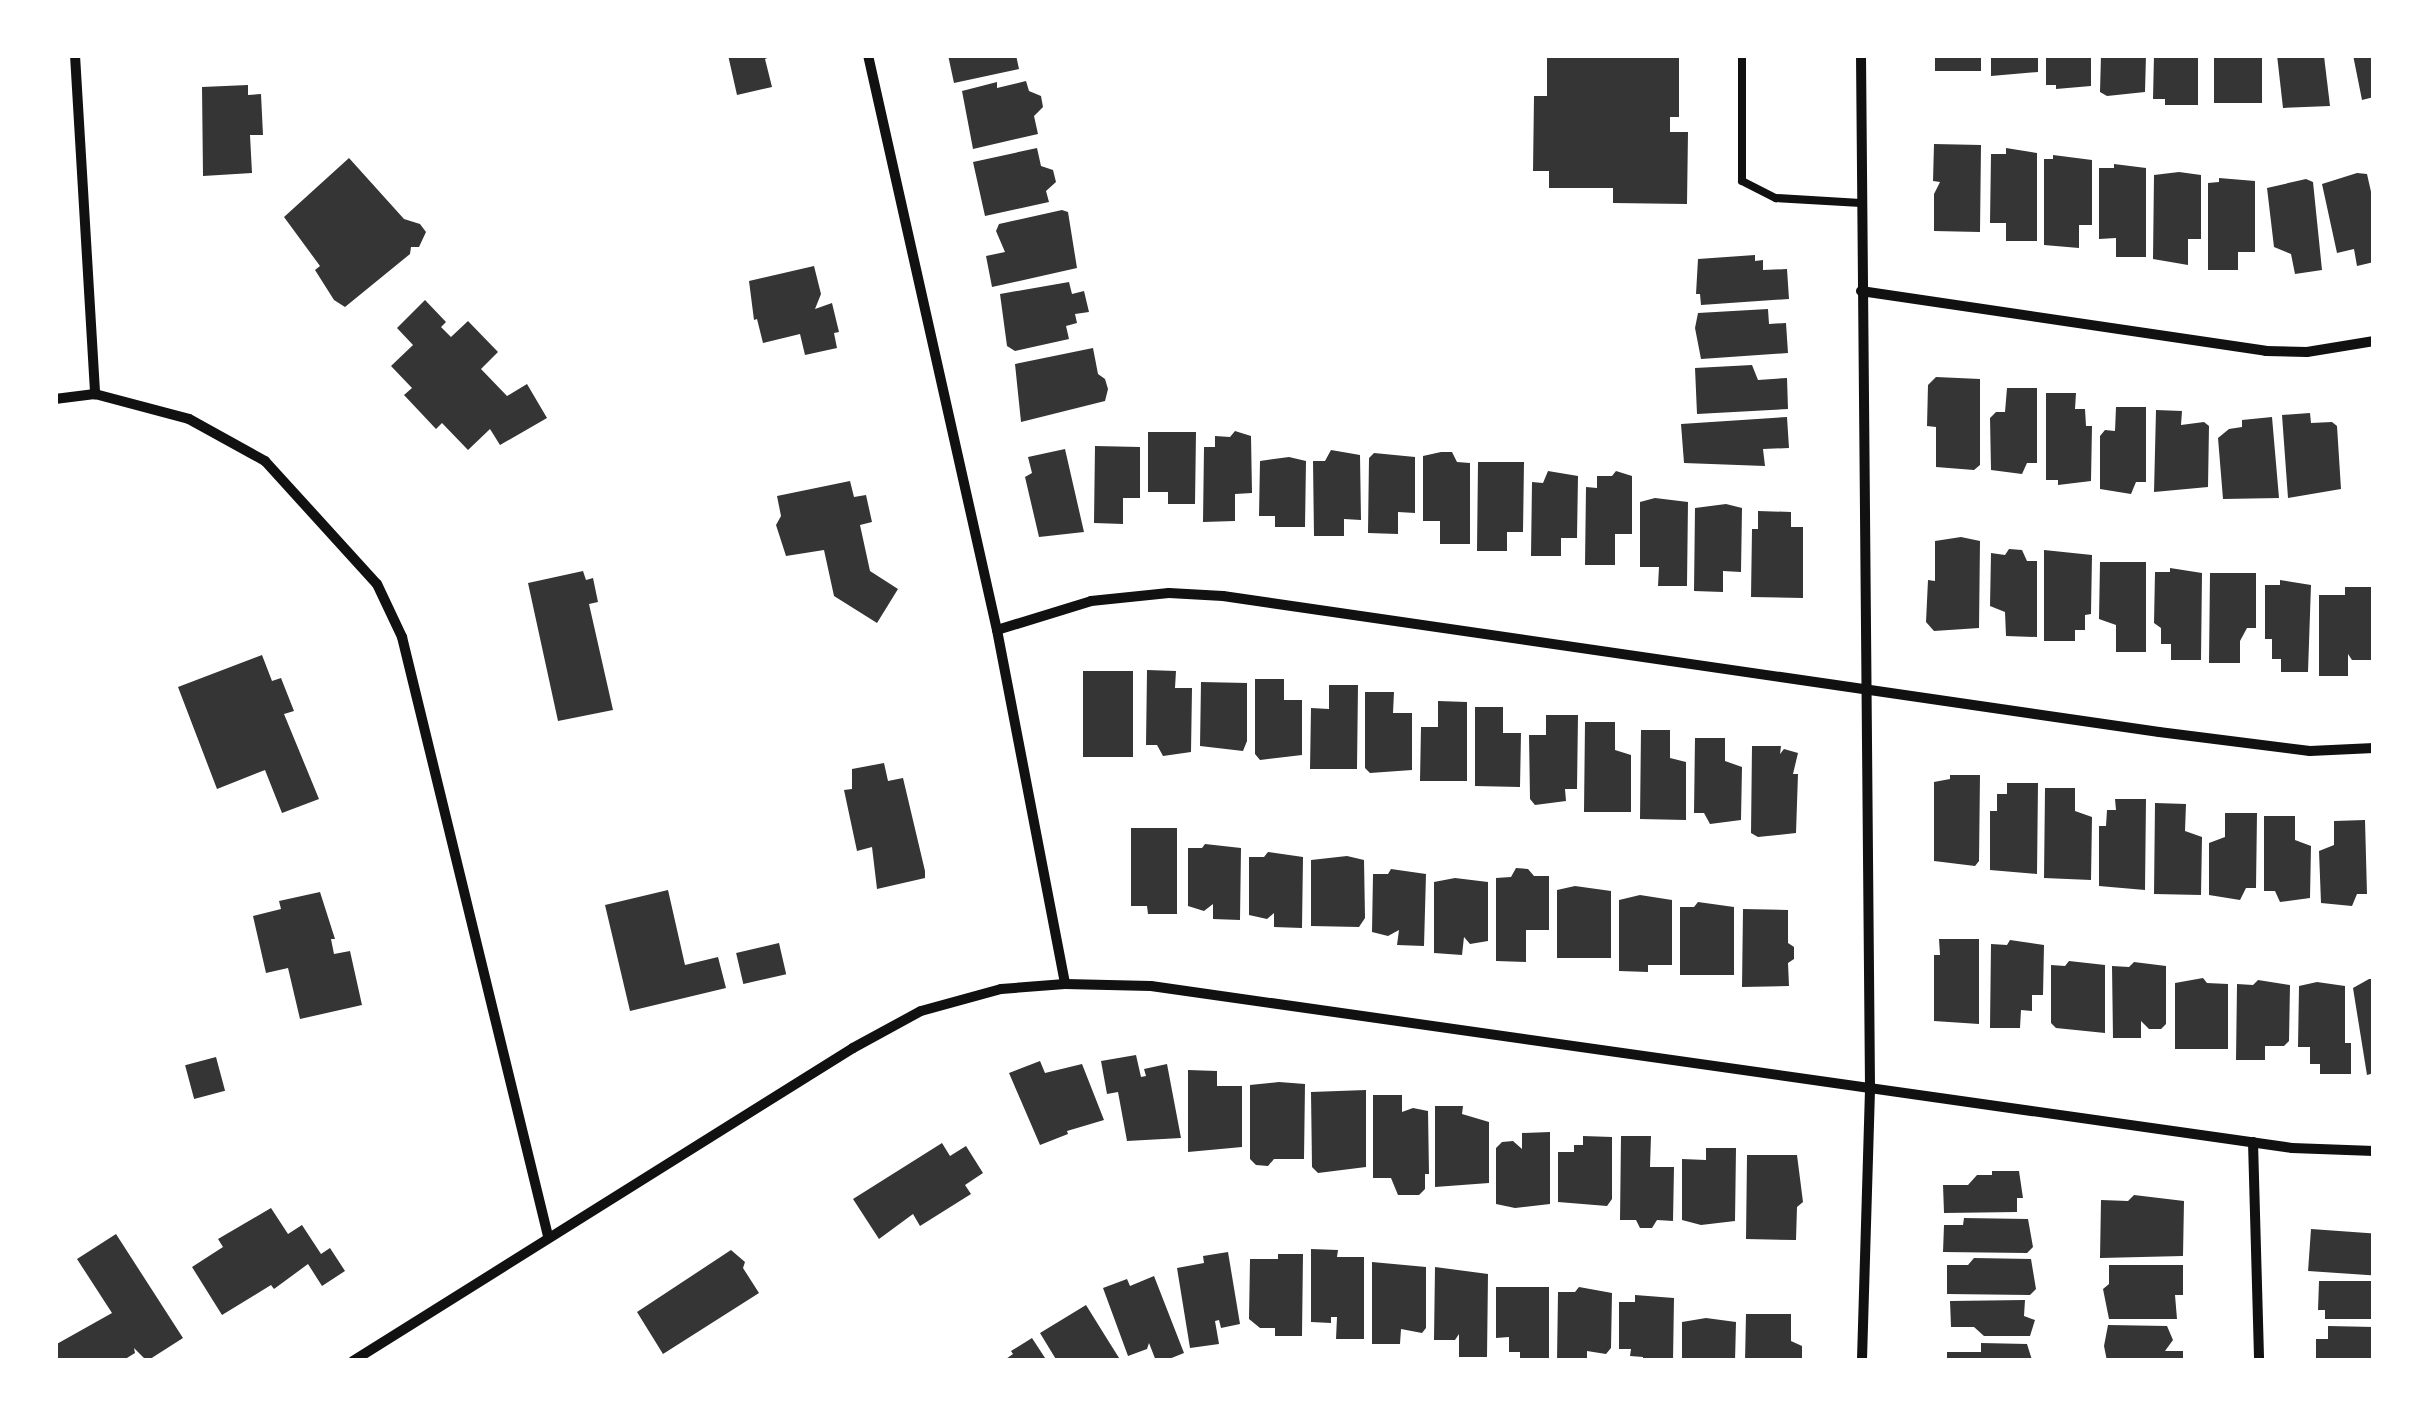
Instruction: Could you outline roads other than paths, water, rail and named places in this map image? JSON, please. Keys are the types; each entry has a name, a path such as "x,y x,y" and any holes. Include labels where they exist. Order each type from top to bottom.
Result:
{"street":[{"path":"75,55 95,394"},
{"path":"868,55 997,630 1065,984"},
{"path":"1861,55 1860,290 1870,1090 1862,1361"},
{"path":"1860,290 2266,351 2334,349 2374,341"},
{"path":"55,399 95,394 189,419 265,461 376,584 402,636 548,1236"},
{"path":"997,630 1091,601 1169,593 1223,596 2310,751 2374,748"},
{"path":"353,1361 853,1048 921,1011 1001,989 1065,984 1151,986 2253,1142 2374,1151"},
{"path":"2253,1142 2259,1361"}],"lane":[{"path":"1742,55 1742,181 1776,198 1861,203"}]}
